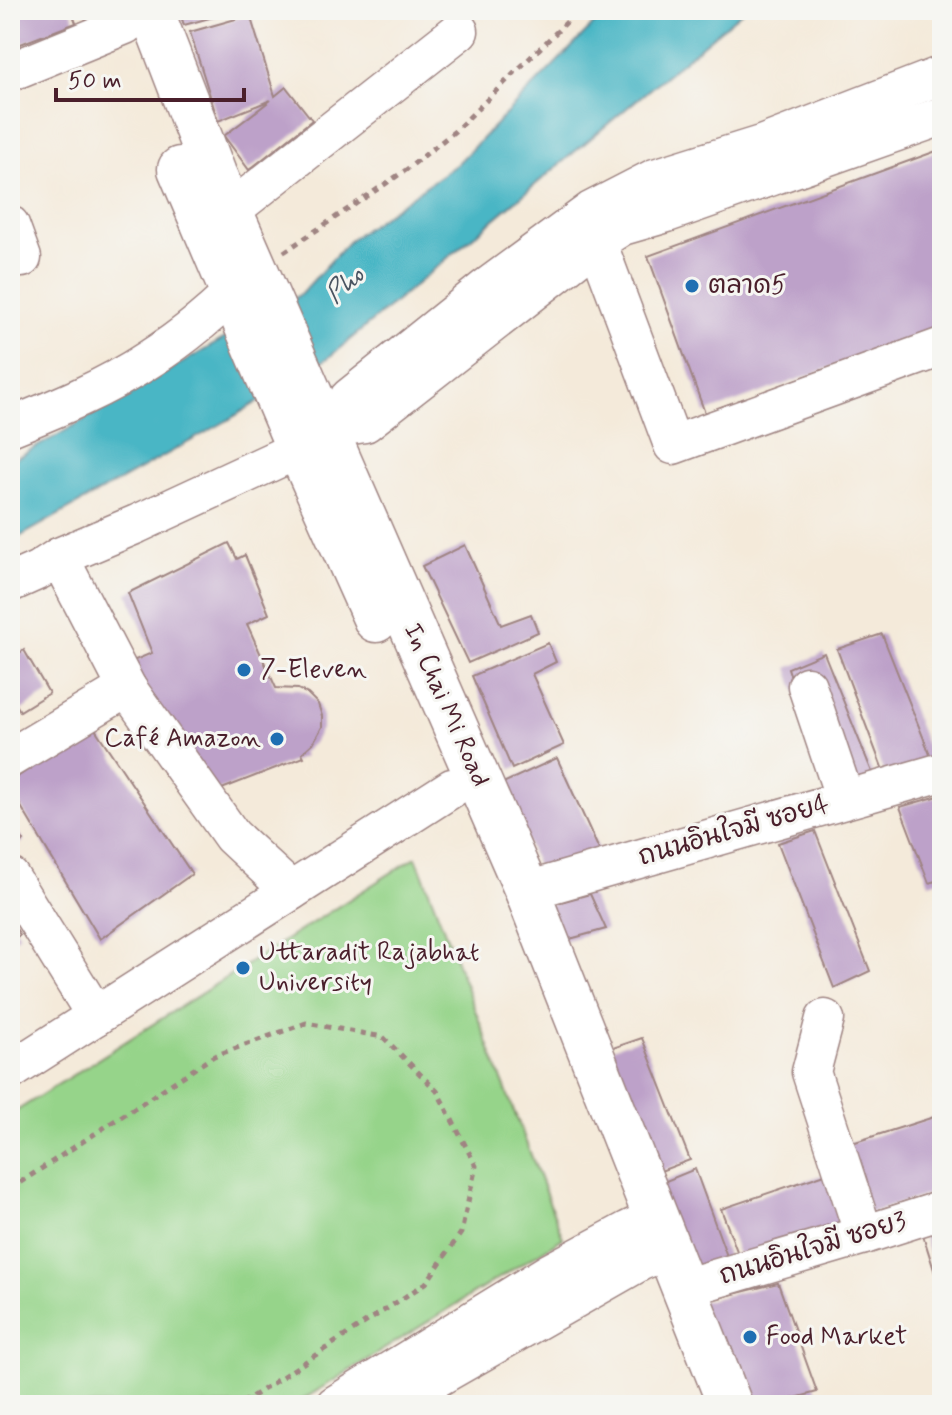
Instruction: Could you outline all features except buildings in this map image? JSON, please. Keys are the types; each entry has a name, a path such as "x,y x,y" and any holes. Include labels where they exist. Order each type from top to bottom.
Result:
{"main road":[{"name":"In Chai Mi Road","path":"137,15 230,211 247,289"},
{"name":"In Chai Mi Road","path":"137,15 186,186 247,289 324,431 527,891 656,1249 697,1405"},
{"name":"In Chai Mi Road","path":"324,431 452,788 531,981 730,1405"}],"street":[{"path":"10,72 137,15"},
{"path":"230,211 459,31"},
{"path":"324,431 349,398 486,288 591,211 655,178 761,145 942,75"},
{"path":"10,583 324,431 622,226 942,116"},
{"path":"597,242 673,445 942,347"},
{"path":"10,427 95,390 147,361 247,289"},
{"path":"59,557 127,688 232,836 291,891"},
{"path":"807,686 845,799"},
{"path":"10,758 127,688"},
{"name":"ถนนอินใจมี ซอย4","path":"527,891 942,772"},
{"path":"10,1071 452,788"},
{"path":"10,877 96,1016"},
{"path":"825,1019 811,1072 864,1235"},
{"name":"ถนนอินใจมี ซอย3","path":"656,1249 864,1235 942,1210"},
{"path":"335,1405 551,1272 656,1249"},
{"path":"389,1405 656,1249"}],"path":[{"path":"247,289 455,131 579,10"},
{"path":"10,1189 214,1056 306,1023 383,1037 437,1091 476,1166 461,1233 426,1283 239,1405"}],"green space":[{"path":"416,857 563,1238 294,1405 10,1405 10,1115"}],"water":[{"name":"Pho","path":"608,10 744,10 328,358 230,419 10,542 10,461 301,294 351,239 457,164"}],"place":[{"name":"ตลาด5","path":"692,286"},
{"name":"7-Eleven","path":"244,670"},
{"name":"Café Amazon","path":"277,739"},
{"name":"Uttaradit Rajabhat University","path":"243,968"},
{"name":"Food Market","path":"750,1337"}]}
